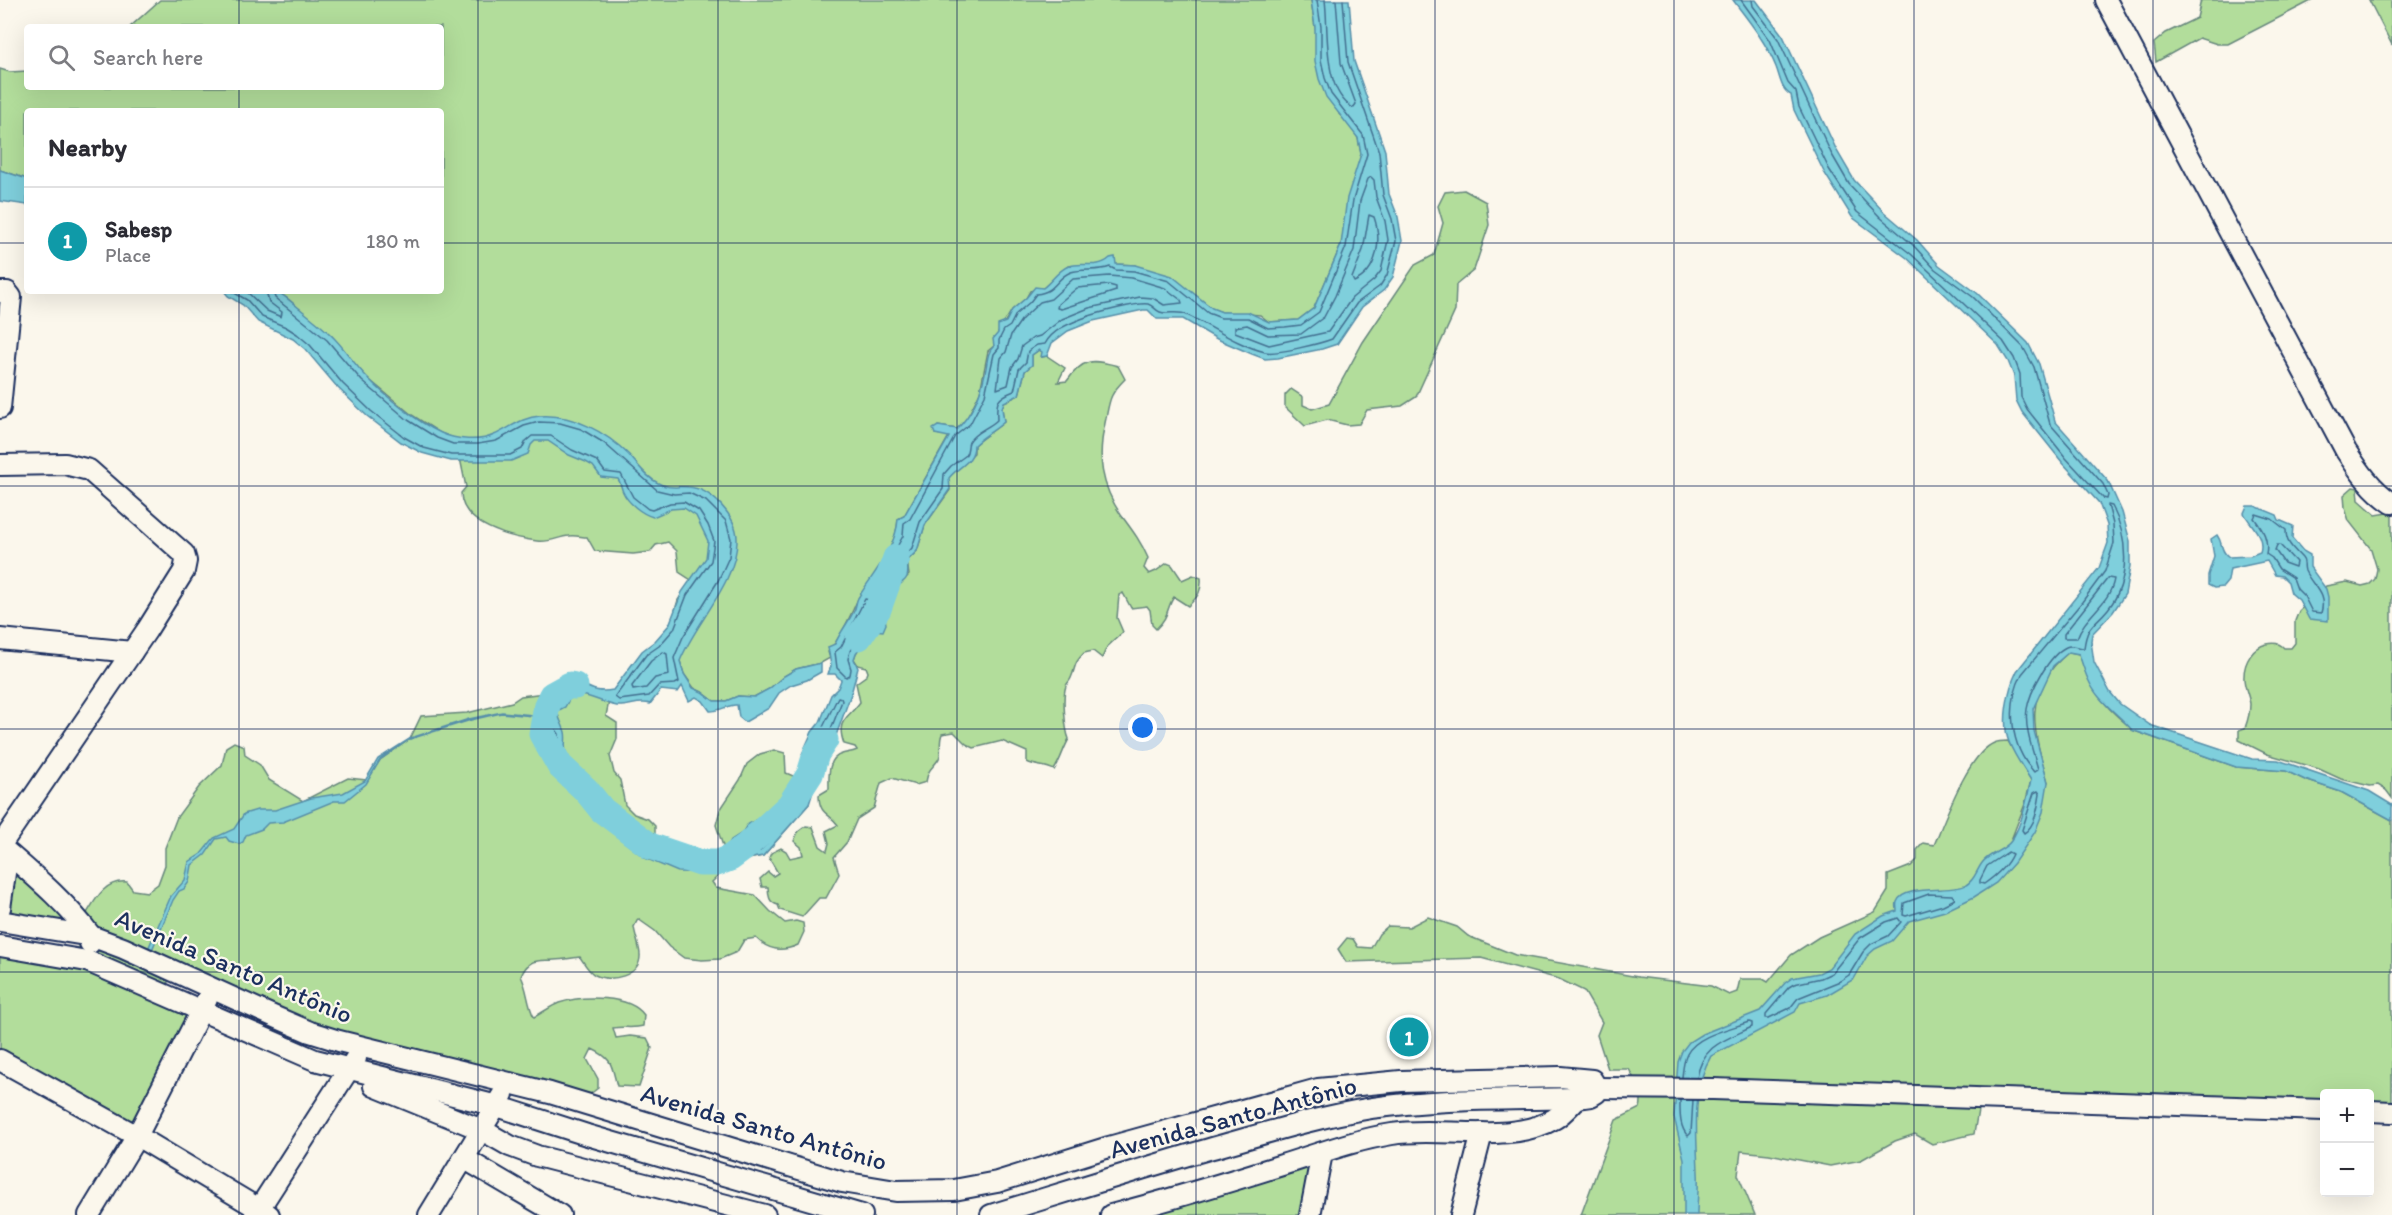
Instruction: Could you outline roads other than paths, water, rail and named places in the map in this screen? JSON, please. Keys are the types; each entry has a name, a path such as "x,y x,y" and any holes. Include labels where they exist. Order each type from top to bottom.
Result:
{"street":[{"path":"2106,0 2346,451 2379,495 2392,503"},
{"path":"0,408 11,299 4,292"},
{"path":"0,465 64,464 89,470 184,554 186,561 184,572 132,652 0,846"},
{"path":"0,639 132,652"},
{"path":"0,846 6,866 0,908"},
{"path":"0,846 40,882 91,936 87,961"},
{"name":"Avenida Santo Antônio","path":"0,921 91,936 147,957 310,1032 362,1048 550,1093 842,1182 896,1191 954,1190 997,1182 1318,1089 1401,1081 1577,1077 1592,1080 1597,1088 1596,1093 1591,1096 1577,1098 1439,1102 1336,1114 1112,1177 991,1215"},
{"name":"Avenida Santo Antônio","path":"0,946 87,961 296,1053 348,1072 497,1106 587,1135 862,1215"},
{"path":"89,1215 137,1136 212,988"},
{"path":"0,1060 137,1136 261,1213 362,1048"},
{"path":"348,1072 482,1130 510,1146 537,1156 765,1215"},
{"path":"1112,1215 1391,1134 1437,1131 1482,1133 1526,1129 1540,1125 1554,1119 1577,1098 1577,1077"},
{"path":"429,1215 509,1083"},
{"name":"Avenida Santo Antônio","path":"1597,1088 1713,1089 2320,1110"},
{"path":"2374,1111 2392,1112"},
{"path":"1461,1215 1482,1133"},
{"path":"1310,1215 1322,1153"},
{"path":"465,1159 560,1215"}],"water":[{"path":"1311,0 1349,0 1354,61 1385,151 1389,194 1398,217 1402,241 1393,277 1384,290 1362,307 1337,344 1322,349 1265,359 1217,339 1183,319 1157,319 1148,310 1143,310 1093,321 1068,331 1052,343 1047,356 1041,357 1042,352 1039,350 1032,355 1032,365 1025,371 1019,395 1004,402 1002,408 1004,422 974,445 968,460 949,478 950,489 925,525 917,551 907,561 906,579 893,595 878,593 875,598 886,624 883,631 872,630 856,653 854,659 858,668 851,694 809,804 763,856 745,859 725,868 720,873 678,872 645,858 614,834 589,805 551,771 542,734 544,717 501,713 410,739 380,760 366,784 345,801 334,801 283,822 268,823 262,829 246,835 243,842 239,844 229,841 226,837 216,839 205,855 192,865 189,882 173,900 149,957 145,956 171,896 185,880 189,862 201,854 214,838 234,829 244,814 257,810 275,810 311,798 343,793 365,781 378,759 411,738 469,719 502,712 544,716 554,686 565,678 599,691 613,690 642,651 655,641 669,625 682,592 706,558 708,541 696,516 684,508 671,509 653,517 644,513 628,500 618,479 601,477 593,466 569,455 548,441 535,441 528,454 511,461 451,461 422,453 401,442 367,416 338,388 305,349 293,339 258,322 243,305 226,294 281,294 331,335 382,392 441,433 461,439 482,439 534,417 552,416 577,421 610,439 658,483 669,487 688,487 705,492 728,513 736,530 737,539 731,570 680,661 684,674 693,688 714,701 726,701 738,696 754,697 796,669 821,663 821,672 791,685 779,693 769,708 745,722 739,717 737,705 710,711 703,701 696,697 689,701 682,686 678,692 661,690 650,704 617,706 589,697 571,696 565,707 557,711 565,732 567,755 582,784 602,810 627,831 655,847 686,858 717,863 731,840 742,833 747,825 767,813 790,805 810,774 811,764 802,754 812,732 820,722 831,695 838,688 841,680 835,674 828,674 831,666 828,647 835,644 852,615 858,598 888,551 898,519 904,516 949,437 935,434 933,429 938,426 957,429 967,417 981,388 988,355 994,346 993,339 998,333 998,325 1006,322 1012,310 1035,287 1043,288 1069,266 1100,264 1115,257 1116,264 1135,265 1172,276 1212,308 1222,312 1248,312 1269,322 1298,320 1314,308 1341,245 1347,198 1361,154 1358,138 1326,97 1319,79 1315,61 1315,27"},
{"path":"1733,0 1756,0 1783,36 1837,151 1854,180 1884,212 1917,240 1939,265 1977,293 2028,343 2039,364 2055,421 2108,481 2122,512 2130,541 2130,567 2125,594 2113,612 2092,634 2091,641 2094,662 2110,692 2120,704 2150,725 2252,759 2278,760 2369,791 2392,805 2392,820 2341,792 2286,771 2236,767 2132,730 2095,692 2079,654 2069,652 2053,666 2033,709 2034,731 2048,782 2043,812 2035,832 2014,863 1996,883 1974,897 1945,911 1909,921 1892,941 1875,949 1867,956 1854,979 1827,995 1800,1003 1795,1012 1711,1056 1700,1083 1698,1097 1697,1215 1684,1215 1684,1159 1674,1117 1678,1062 1682,1051 1689,1042 1702,1034 1760,1011 1792,978 1819,973 1829,968 1855,934 1883,916 1897,911 1897,902 1901,896 1918,891 1966,885 1985,860 2011,841 2021,820 2031,780 2013,752 2007,734 2006,715 2011,687 2017,671 2099,568 2108,543 2107,525 2099,503 2022,412 2016,400 2014,376 1998,345 1907,258 1852,217 1824,172 1794,110 1791,95 1783,87 1767,49"},
{"path":"0,170 24,178 24,205 0,201"},
{"path":"2247,506 2255,506 2277,515 2279,520 2293,526 2292,538 2303,551 2310,555 2310,567 2326,589 2328,621 2309,619 2299,600 2291,593 2288,582 2282,576 2275,575 2267,561 2230,569 2228,581 2223,587 2214,588 2208,585 2208,575 2214,556 2211,539 2217,535 2224,552 2229,557 2250,556 2260,552 2259,536 2244,513"}],"waterway":[{"path":"859,637 878,609 896,558"},
{"path":"575,686 570,685 552,695 547,705 542,734 560,766 586,790 602,810 650,846 700,863 717,863 730,858 790,805 810,774 816,754 825,740"}],"place":[{"name":"Sabesp","path":"1409,1037"}]}
